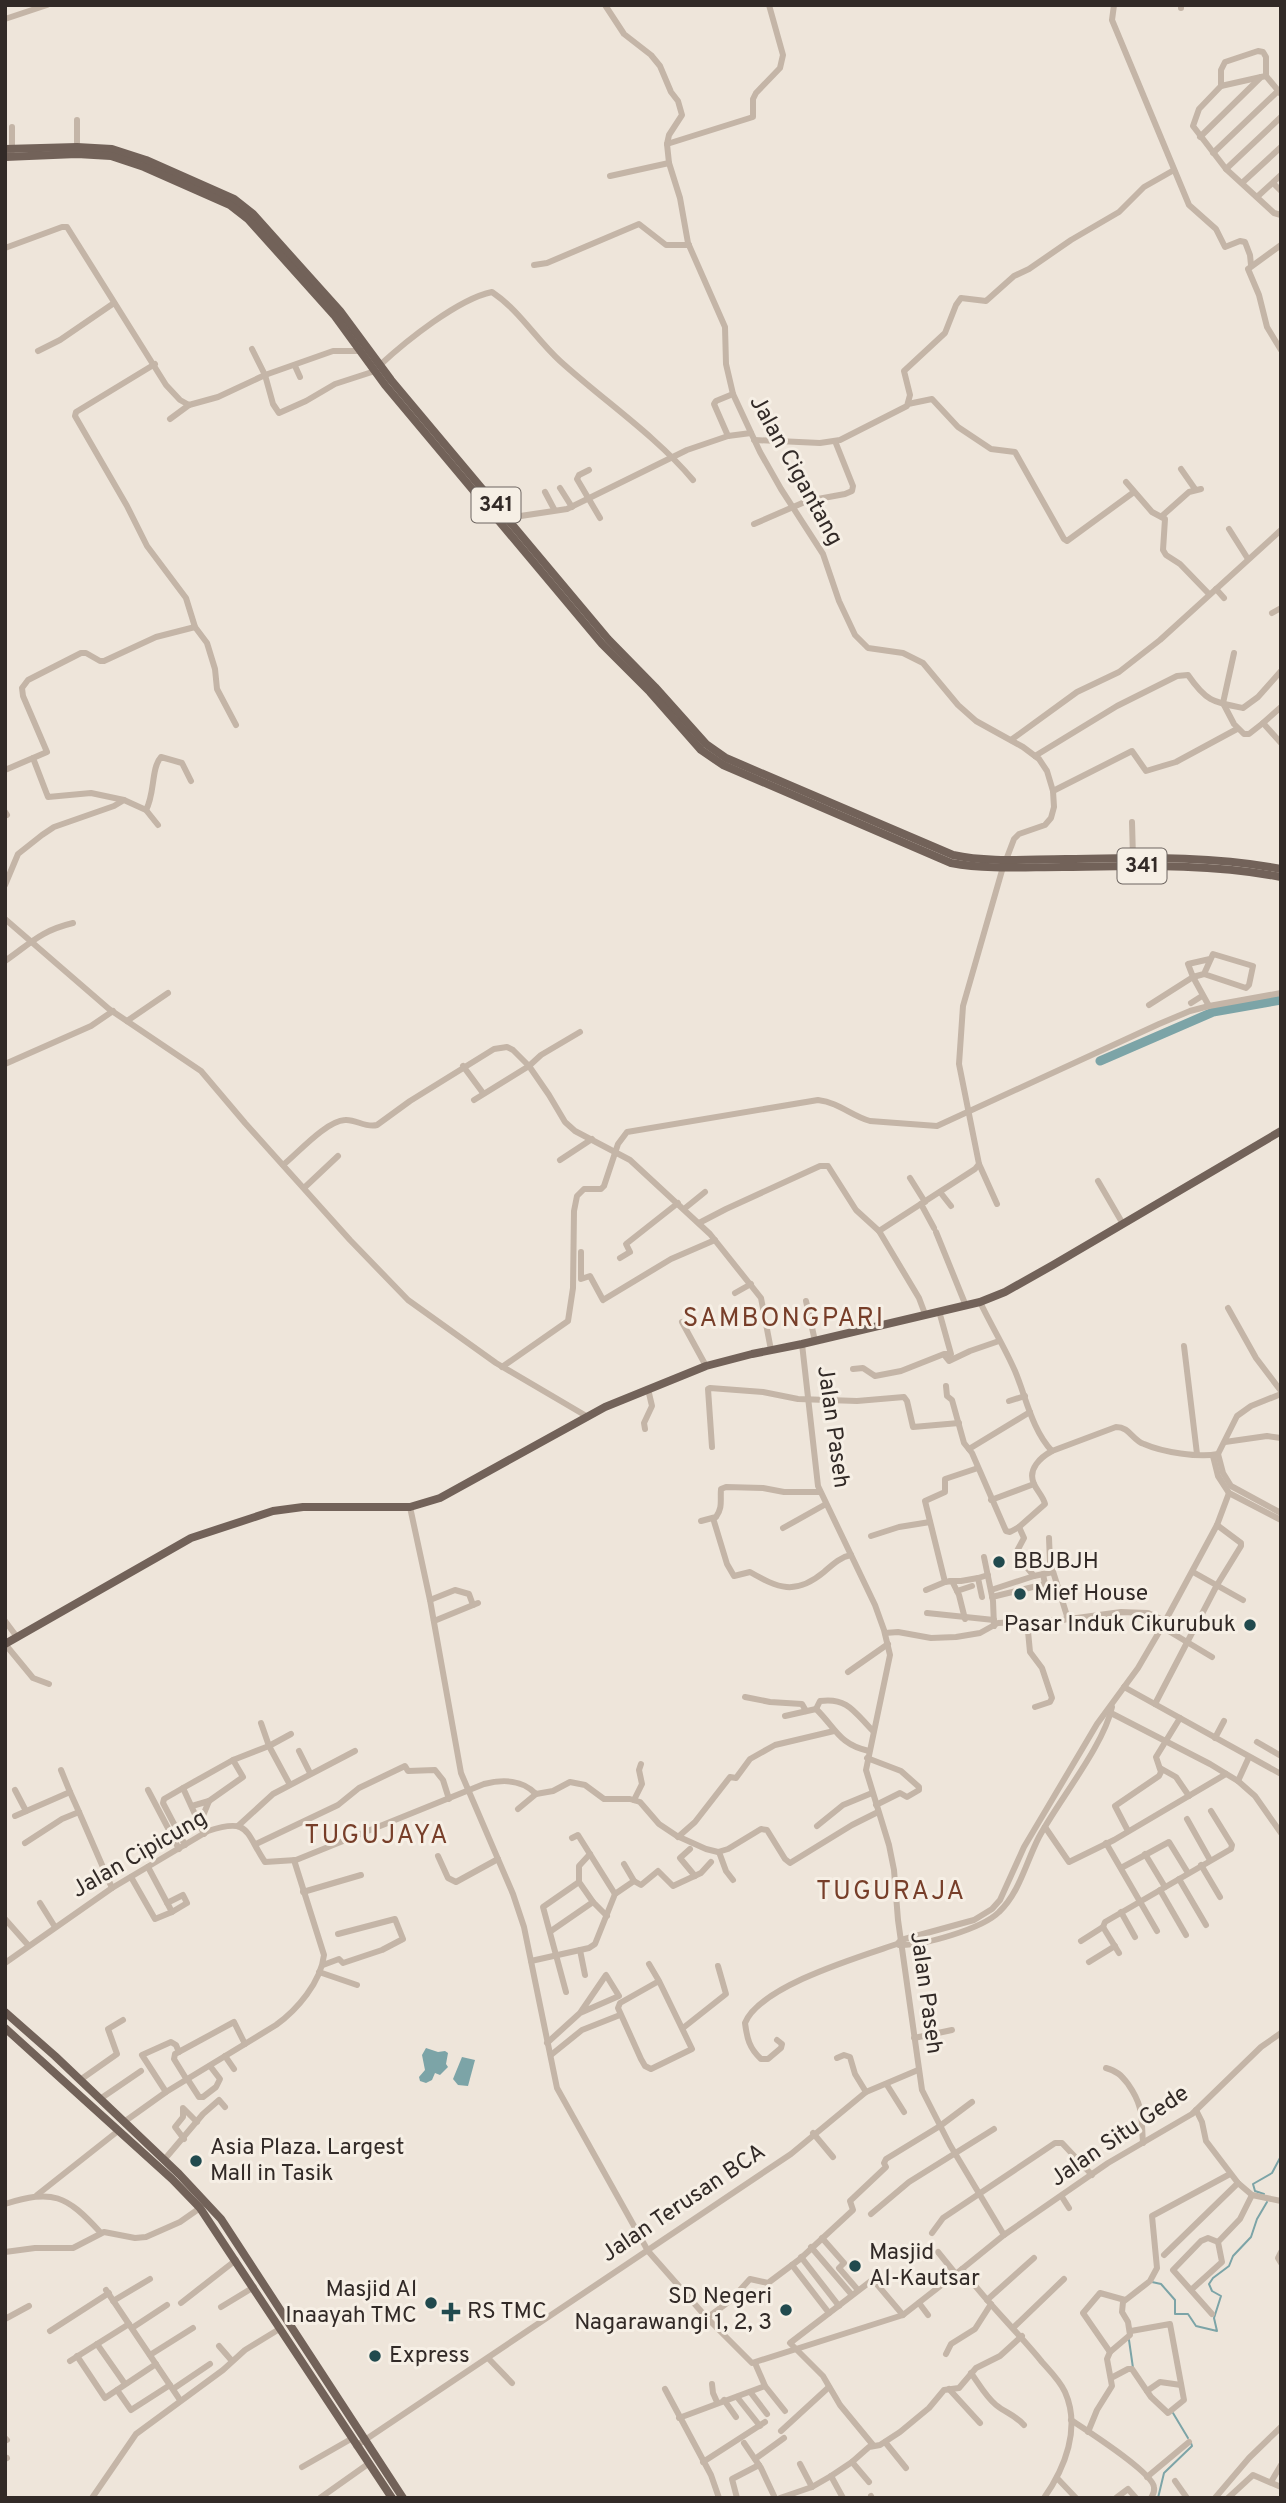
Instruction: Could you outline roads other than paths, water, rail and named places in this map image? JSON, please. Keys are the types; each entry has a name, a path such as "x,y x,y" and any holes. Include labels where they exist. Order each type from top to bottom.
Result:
{"main road":[{"name":"341","path":"8,153 77,147 112,149 146,160 234,199 253,214 361,351 378,368"},
{"name":"341","path":"8,153 111,156 144,167 230,205 267,235 340,311 378,368 522,542 666,705 706,744 726,758 902,837 951,863 981,869 1005,863 1107,862 1244,870 1281,877"},
{"name":"341","path":"417,416 507,518 522,542"},
{"name":"341","path":"1107,862 1133,858 1249,863 1281,869"},
{"path":"5,1644 191,1538 273,1511 303,1507 410,1507 440,1498 588,1416 706,1366 966,1306 1005,1292 1281,1131"},
{"path":"5,2012 100,2099 166,2166 222,2230 236,2260 280,2321"},
{"path":"5,2028 118,2131 201,2195 280,2321 366,2441 403,2498"},
{"path":"46,2066 55,2056"},
{"path":"308,2362 354,2442 391,2498"}],"street":[{"path":"5,19 47,5"},
{"path":"605,5 624,34 651,55 660,66 678,102 682,115 670,130 667,144 753,117 755,93 780,68 783,55 769,5"},
{"path":"1114,5 1112,20 1191,209 1216,229 1225,247 1240,241 1245,242 1250,255 1249,272 1259,295 1267,327 1281,350"},
{"path":"1200,137 1264,76 1266,57 1261,51 1225,62 1221,70 1221,86"},
{"path":"1264,76 1221,86 1199,109 1193,121 1194,129 1226,169 1274,213 1281,215"},
{"path":"1213,153 1280,93 1264,76"},
{"path":"1226,169 1281,117"},
{"path":"77,120 77,147"},
{"path":"8,153 12,127"},
{"name":"Jalan Cigantang","path":"667,144 689,245 725,327 726,364 733,394 752,436 792,507 823,554 839,601 862,644 868,648 902,653 923,663 958,705 976,721 1035,756 1047,771 1053,791"},
{"path":"1242,183 1281,147"},
{"path":"610,176 669,163"},
{"path":"908,404 904,371 941,339 961,298 986,301 1014,276 1119,212 1147,185 1174,170"},
{"path":"1257,197 1281,175"},
{"path":"1273,183 1281,191"},
{"path":"534,265 547,263 639,225 666,245 689,245"},
{"path":"5,248 66,226 166,384 180,400 189,405"},
{"path":"1251,265 1281,245"},
{"path":"252,349 279,413 335,384 378,368 426,328 466,302 492,292 522,317 557,358 674,457 693,480"},
{"path":"38,351 60,340 114,303"},
{"path":"170,419 189,405 218,397 265,375 333,351 361,351"},
{"path":"155,365 76,412 75,416 147,546 186,598 195,627 207,643 215,669 217,690 236,725"},
{"path":"295,366 300,377"},
{"path":"728,436 714,404 733,394"},
{"path":"507,518 572,507 674,457 728,436 820,443 835,440 908,404 932,399 958,427 991,449 1015,452 1064,540 1068,541 1134,492"},
{"path":"754,524 792,507 825,496 845,494 853,489 835,440"},
{"path":"1162,516 1189,492 1198,489 1181,469"},
{"path":"589,470 577,479 600,518"},
{"path":"1126,482 1153,514 1166,520 1163,550 1168,558 1180,564 1209,594"},
{"path":"560,488 572,507"},
{"path":"545,492 554,509"},
{"path":"1229,529 1248,559"},
{"path":"1011,740 1077,692 1119,672 1160,640 1281,530"},
{"path":"1216,589 1224,598"},
{"path":"1272,613 1281,608"},
{"path":"5,770 47,751 23,695 23,686 28,680 81,653 104,661 156,637 195,627"},
{"path":"1234,653 1223,703 1237,729 1249,734 1281,707"},
{"path":"1035,756 1117,706 1177,676 1188,675 1202,694 1212,700 1243,708 1250,705 1281,671"},
{"path":"1263,723 1280,742"},
{"path":"997,1204 979,1164 959,1064 963,1006 1014,839 1019,834 1045,825 1051,818 1054,807 1053,791 1132,751 1144,771 1170,764 1237,729"},
{"path":"146,810 152,800 156,765 161,757 182,762 191,781"},
{"path":"33,758 48,797 91,793 124,800 146,810 158,825"},
{"path":"1071,783 1074,791"},
{"path":"5,885 18,854 42,835 54,827 124,800"},
{"path":"1132,822 1133,858"},
{"path":"5,919 113,1011 201,1070 283,1165 408,1300 502,1367 588,1416"},
{"path":"5,961 30,940 51,928 73,923"},
{"path":"1149,1005 1193,977 1204,974 1246,988 1253,966 1213,954 1204,974"},
{"path":"1209,1006 1188,964 1210,959"},
{"path":"127,1021 168,993"},
{"path":"715,1240 671,1259 603,1300 590,1276 581,1279 574,1211 577,1196 584,1189 601,1189 604,1186 619,1139 626,1132 818,1100 842,1106 870,1121 936,1126 1169,1019 1209,1006 1281,993"},
{"path":"1191,1003 1202,996"},
{"path":"5,1064 91,1026 113,1011"},
{"path":"474,1100 580,1032"},
{"path":"283,1165 331,1124 343,1120 377,1125 463,1066 494,1049 507,1047 529,1066 565,1122 630,1160 715,1240 761,1298 771,1350"},
{"path":"463,1066 483,1093"},
{"path":"560,1160 592,1139"},
{"path":"304,1188 338,1156"},
{"path":"879,1231 975,1170 979,1164"},
{"path":"699,1223 820,1166 828,1166 856,1210 879,1231 919,1298 925,1314"},
{"path":"910,1178 966,1306"},
{"path":"1098,1181 1123,1224"},
{"path":"684,1209 705,1192"},
{"path":"940,1192 951,1206"},
{"path":"620,1258 629,1252 626,1244 678,1203"},
{"path":"502,1367 568,1321 579,1258"},
{"path":"735,1293 751,1284"},
{"path":"806,1301 815,1341"},
{"path":"980,1302 1013,1367 1043,1440 1052,1451"},
{"path":"1228,1308 1256,1358 1281,1393 1251,1406 1237,1416 1225,1442 1215,1455 1217,1476 1229,1493 1281,1520"},
{"path":"853,1369 863,1368 875,1376 901,1371 951,1352 939,1311"},
{"path":"682,1322 706,1366"},
{"path":"945,1356 948,1361 999,1341"},
{"name":"Jalan Paseh","path":"802,1344 820,1492 885,1633 890,1655 866,1770 894,1870 900,1943 918,2070 925,2100 1004,2235"},
{"path":"1184,1346 1197,1454"},
{"path":"946,1386 964,1443 1006,1531 1010,1532 1019,1527 1045,1504 1034,1484 1032,1473 1040,1460 1052,1451 1116,1427 1124,1427 1139,1442 1146,1445 1164,1450 1215,1455"},
{"path":"712,1447 707,1400 710,1388 809,1399 857,1401 904,1397 912,1426 959,1423"},
{"path":"645,1429 644,1423 652,1406 648,1389"},
{"path":"1009,1401 1025,1396"},
{"path":"969,1449 1030,1412"},
{"path":"1225,1442 1267,1436 1281,1438"},
{"path":"1215,1455 1231,1486 1281,1513"},
{"path":"965,1619 957,1591 948,1581 926,1499 945,1492 945,1479 978,1468"},
{"path":"991,1500 1034,1484"},
{"path":"701,1521 713,1518 720,1510 721,1489 726,1487 820,1492"},
{"path":"1035,1836 1045,1827 1097,1743 1113,1703 1164,1624 1193,1572 1217,1525 1229,1493"},
{"path":"783,1528 826,1504"},
{"path":"410,1507 430,1600 461,1773 524,1927 547,2043 561,2096 648,2251 747,2361 755,2363 903,2315 1004,2235"},
{"path":"713,1518 727,1564 734,1576 750,1572 773,1585 792,1588 820,1575 838,1560 851,1555"},
{"path":"871,1536 899,1527 930,1522"},
{"path":"1155,1704 1217,1585 1242,1544 1217,1525"},
{"path":"1019,1527 1024,1538 1017,1554 1034,1576"},
{"path":"1049,1538 1050,1562 1068,1619"},
{"path":"984,1557 992,1594 994,1623"},
{"path":"975,1582 981,1600 1034,1576 1053,1572"},
{"path":"1193,1572 1243,1600"},
{"path":"992,1594 1045,1584 1043,1574"},
{"path":"957,1591 988,1575"},
{"path":"926,1590 948,1581 975,1582"},
{"path":"430,1600 456,1590 469,1594 476,1604 434,1621"},
{"path":"927,1613 994,1623 1068,1619 1098,1613 1138,1611 1164,1624 1212,1657"},
{"path":"5,1621 17,1637"},
{"path":"1027,1621 1030,1652 1042,1668 1052,1698 1050,1702 1035,1707"},
{"path":"885,1633 898,1632 931,1638 956,1637 980,1633 994,1623"},
{"path":"5,1644 33,1678 49,1684"},
{"path":"848,1672 888,1644"},
{"path":"1124,1687 1281,1774"},
{"path":"745,1697 802,1704 806,1711"},
{"path":"816,1709 820,1701 837,1700 850,1708 873,1731"},
{"path":"785,1716 816,1709"},
{"path":"518,1809 536,1794 554,1791 570,1782 585,1785 604,1799 640,1802 659,1824 678,1836 717,1852 728,1849 761,1829 767,1830 790,1863 900,1793 907,1797 919,1790 901,1771 842,1740 816,1709"},
{"path":"1109,1712 1238,1781 1255,1796 1281,1833"},
{"path":"777,2040 782,2046 768,2059 761,2059 752,2051 746,2037 745,2023 759,2003 825,1969 965,1924 992,1909 1109,1712"},
{"path":"1128,1831 1115,1805 1159,1776 1160,1768 1156,1757 1180,1718"},
{"path":"1214,1738 1223,1721"},
{"path":"261,1723 269,1746 289,1783"},
{"path":"678,1836 695,1822 730,1777 736,1778 752,1757 788,1741 834,1731"},
{"path":"182,1847 163,1803 164,1799 233,1760 291,1734"},
{"path":"1256,1742 1281,1756"},
{"path":"299,1751 310,1773"},
{"path":"238,1826 262,1802 289,1783 355,1751"},
{"path":"1238,1781 1249,1757"},
{"path":"192,1807 209,1801 243,1777 233,1760"},
{"path":"634,1800 642,1784 639,1772 641,1765"},
{"path":"256,1844 338,1805 359,1788 404,1766 409,1771 435,1770 442,1777 449,1799"},
{"path":"1160,1768 1176,1777 1189,1796"},
{"path":"61,1770 112,1888"},
{"path":"1045,1827 1069,1862 1226,1774"},
{"name":"Jalan Cipicung","path":"5,1963 112,1888 204,1834 224,1826 238,1826 249,1835 265,1862 294,1860 484,1784 524,1784 536,1794"},
{"path":"183,1788 204,1834"},
{"path":"15,1790 26,1811"},
{"path":"148,1790 182,1847"},
{"path":"15,1816 70,1792"},
{"path":"817,1826 844,1805 872,1793"},
{"path":"200,1823 209,1801"},
{"path":"1082,1941 1103,1927 1105,1922 1232,1846 1211,1811"},
{"path":"26,1843 62,1819 79,1812"},
{"path":"1187,1819 1210,1860"},
{"path":"587,1829 575,1836 590,1854 615,1894"},
{"path":"1121,1868 1169,1842 1188,1873"},
{"path":"1106,1843 1157,1931"},
{"path":"690,1849 680,1858 695,1876"},
{"path":"717,1852 733,1880"},
{"path":"590,1854 579,1866 579,1882 607,1916"},
{"path":"1145,1854 1186,1935"},
{"path":"438,1856 448,1878 456,1882 498,1859"},
{"path":"124,2122 166,2092 294,2011 323,1965 323,1951 294,1860"},
{"path":"651,1863 673,1886 704,1871 711,1862"},
{"path":"624,1864 634,1881 641,1885 658,1871"},
{"path":"1201,1865 1220,1897"},
{"path":"148,1867 172,1912"},
{"path":"303,1892 361,1875"},
{"path":"131,1877 155,1919 188,1903 183,1895 167,1903"},
{"path":"1179,1879 1206,1925"},
{"path":"531,1961 595,1944 615,1894 634,1881"},
{"path":"566,1992 543,1907 579,1882"},
{"path":"551,1931 593,1902"},
{"path":"40,1903 55,1927"},
{"path":"1121,1912 1135,1937"},
{"path":"5,1919 28,1945"},
{"path":"323,1965 339,1959 343,1963 382,1950 403,1939 394,1919 338,1934"},
{"path":"1103,1927 1119,1953"},
{"path":"1089,1962 1115,1946"},
{"path":"580,1950 585,1975"},
{"path":"649,1964 659,1981 683,2028 692,2050 651,2069 645,2066 641,2059 618,2008 620,2003 659,1981"},
{"path":"683,2028 726,1994 718,1966"},
{"path":"319,1972 357,1985"},
{"path":"547,2043 580,2013 606,1976 619,1996 580,2013"},
{"path":"590,1997 596,2006"},
{"path":"551,2054 582,2030 620,2015"},
{"path":"80,2080 117,2054 108,2029 123,2020"},
{"path":"210,2066 219,2079 212,2091 199,2097 174,2059 174,2054 234,2022 245,2044"},
{"path":"914,2038 952,2030"},
{"name":"Jalan Situ Gede","path":"1004,2235 1092,2175 1177,2124 1196,2110 1261,2047 1281,2033"},
{"path":"166,2092 142,2055 171,2042 175,2043 180,2052"},
{"path":"837,2058 847,2055 850,2057 855,2074 866,2092"},
{"path":"225,2056 234,2069"},
{"path":"1106,2067 1119,2073 1138,2099 1143,2143"},
{"name":"Jalan Terusan BCA","path":"302,2467 354,2442 366,2441 791,2154 813,2133 866,2092 918,2070"},
{"path":"100,2099 141,2071"},
{"path":"887,2085 904,2112"},
{"path":"212,2091 225,2107"},
{"path":"166,2166 184,2139 219,2100"},
{"path":"707,2318 731,2300 748,2281 754,2279 768,2283 792,2265 853,2210 850,2201 886,2168 886,2159 940,2126 972,2102"},
{"path":"184,2139 174,2127 183,2117 183,2108 198,2122"},
{"path":"1196,2110 1206,2141 1238,2183 1252,2195 1278,2201"},
{"path":"871,2214 899,2189 993,2129"},
{"path":"37,2195 118,2131"},
{"path":"813,2133 832,2157"},
{"path":"932,2233 943,2218 1055,2143 1062,2143 1092,2175"},
{"path":"1132,2331 1122,2312 1125,2300 1150,2281 1157,2268 1152,2217 1230,2174"},
{"path":"54,2182 55,2196"},
{"path":"1164,2255 1238,2183"},
{"path":"5,2204 37,2195 55,2196 100,2232"},
{"path":"1218,2242 1240,2219 1252,2195"},
{"path":"1062,2197 1069,2208"},
{"path":"5,2252 35,2248 73,2248 100,2232 114,2232 135,2238 146,2237 180,2222 200,2208"},
{"path":"822,2238 844,2263 839,2268 855,2292"},
{"path":"1212,2314 1173,2270 1201,2241 1208,2238 1218,2242"},
{"path":"1191,2290 1222,2262 1218,2242"},
{"path":"811,2247 855,2292"},
{"path":"938,2252 1021,2336 1064,2390 1071,2420 1066,2457 1058,2478 1046,2497"},
{"path":"1281,2252 1278,2258 1281,2263"},
{"path":"801,2257 839,2306"},
{"path":"946,2354 948,2347 975,2329 989,2302 1034,2258"},
{"path":"181,2303 236,2260"},
{"path":"792,2265 830,2313"},
{"path":"1013,2328 1064,2279"},
{"path":"113,2301 150,2280"},
{"path":"873,2445 823,2376 790,2343 873,2280 903,2315"},
{"path":"221,2307 254,2287"},
{"path":"50,2331 107,2292 180,2400"},
{"path":"1110,2352 1083,2313 1100,2293 1125,2300"},
{"path":"919,2303 928,2315"},
{"path":"70,2361 167,2305"},
{"path":"5,2319 29,2306"},
{"path":"92,2498 132,2437 256,2343 280,2321"},
{"path":"1088,2432 1097,2410 1110,2391 1111,2378 1107,2359 1110,2352 1132,2331 1170,2325 1184,2400 1172,2411 1158,2404 1131,2369 1111,2378"},
{"path":"150,2355 193,2328"},
{"path":"744,2443 778,2498 812,2487 873,2445 885,2442 929,2408 940,2394 959,2388 981,2364 1000,2356 1021,2336"},
{"path":"97,2344 125,2384"},
{"path":"219,2346 232,2361"},
{"path":"77,2356 105,2398 156,2364"},
{"path":"488,2358 512,2383"},
{"path":"755,2363 765,2386 785,2411"},
{"path":"117,2390 131,2410 210,2364"},
{"path":"971,2373 989,2399 1024,2425"},
{"path":"1148,2390 1160,2382 1181,2385"},
{"path":"712,2384 713,2393 736,2417"},
{"path":"679,2418 765,2386"},
{"path":"737,2498 732,2479 757,2462 829,2387"},
{"path":"665,2389 711,2475 719,2498"},
{"path":"949,2389 980,2423"},
{"path":"751,2393 767,2414"},
{"path":"703,2462 763,2424 737,2397"},
{"path":"1071,2420 1134,2464 1154,2486 1151,2498"},
{"path":"1215,2498 1249,2458 1281,2427"},
{"path":"885,2442 906,2468"},
{"path":"1147,2477 1189,2442"},
{"path":"852,2462 869,2482"},
{"path":"320,2498 368,2464"},
{"path":"800,2464 812,2487"},
{"path":"1271,2482 1281,2465"},
{"path":"831,2476 843,2498"},
{"path":"1228,2498 1250,2476 1258,2476 1281,2487"},
{"path":"1058,2478 1076,2498"},
{"path":"1175,2481 1187,2498"},
{"path":"1116,2498 1128,2489 1136,2498"}],"water":[{"path":"426,2048 448,2053 448,2067 440,2075 435,2073 432,2080 426,2083 420,2081 419,2077 425,2070 422,2055"},
{"path":"462,2057 475,2060 468,2086 458,2085 453,2079"}],"waterway":[{"path":"1100,1061 1213,1012 1281,1000"},
{"path":"1264,2194 1255,2191 1253,2184 1272,2173 1281,2156"},
{"path":"1152,2282 1161,2284 1175,2300 1175,2314 1188,2314 1196,2326 1217,2331 1214,2318 1221,2296 1212,2291 1209,2284 1229,2266 1233,2256 1251,2237 1267,2202"},
{"path":"1129,2340 1133,2368"},
{"path":"1173,2413 1188,2438"},
{"path":"1158,2498 1164,2473 1192,2446 1191,2443"}],"place":[{"name":"BBJBJH","path":"999,1562"},
{"name":"Mief House","path":"1020,1594"},
{"name":"Pasar Induk Cikurubuk","path":"1250,1625"},
{"name":"Asia Plaza. Largest Mall in Tasik","path":"196,2161"},
{"name":"Masjid Al-Kautsar","path":"855,2266"},
{"name":"Masjid Al Inaayah TMC","path":"431,2303"},
{"name":"SD Negeri Nagarawangi 1, 2, 3","path":"786,2310"},
{"name":"RS TMC","path":"451,2312"},
{"name":"Express","path":"375,2356"}],"district":[{"name":"SAMBONGPARI","path":"784,1319"},
{"name":"TUGUJAYA","path":"377,1836"},
{"name":"TUGURAJA","path":"891,1892"}]}
